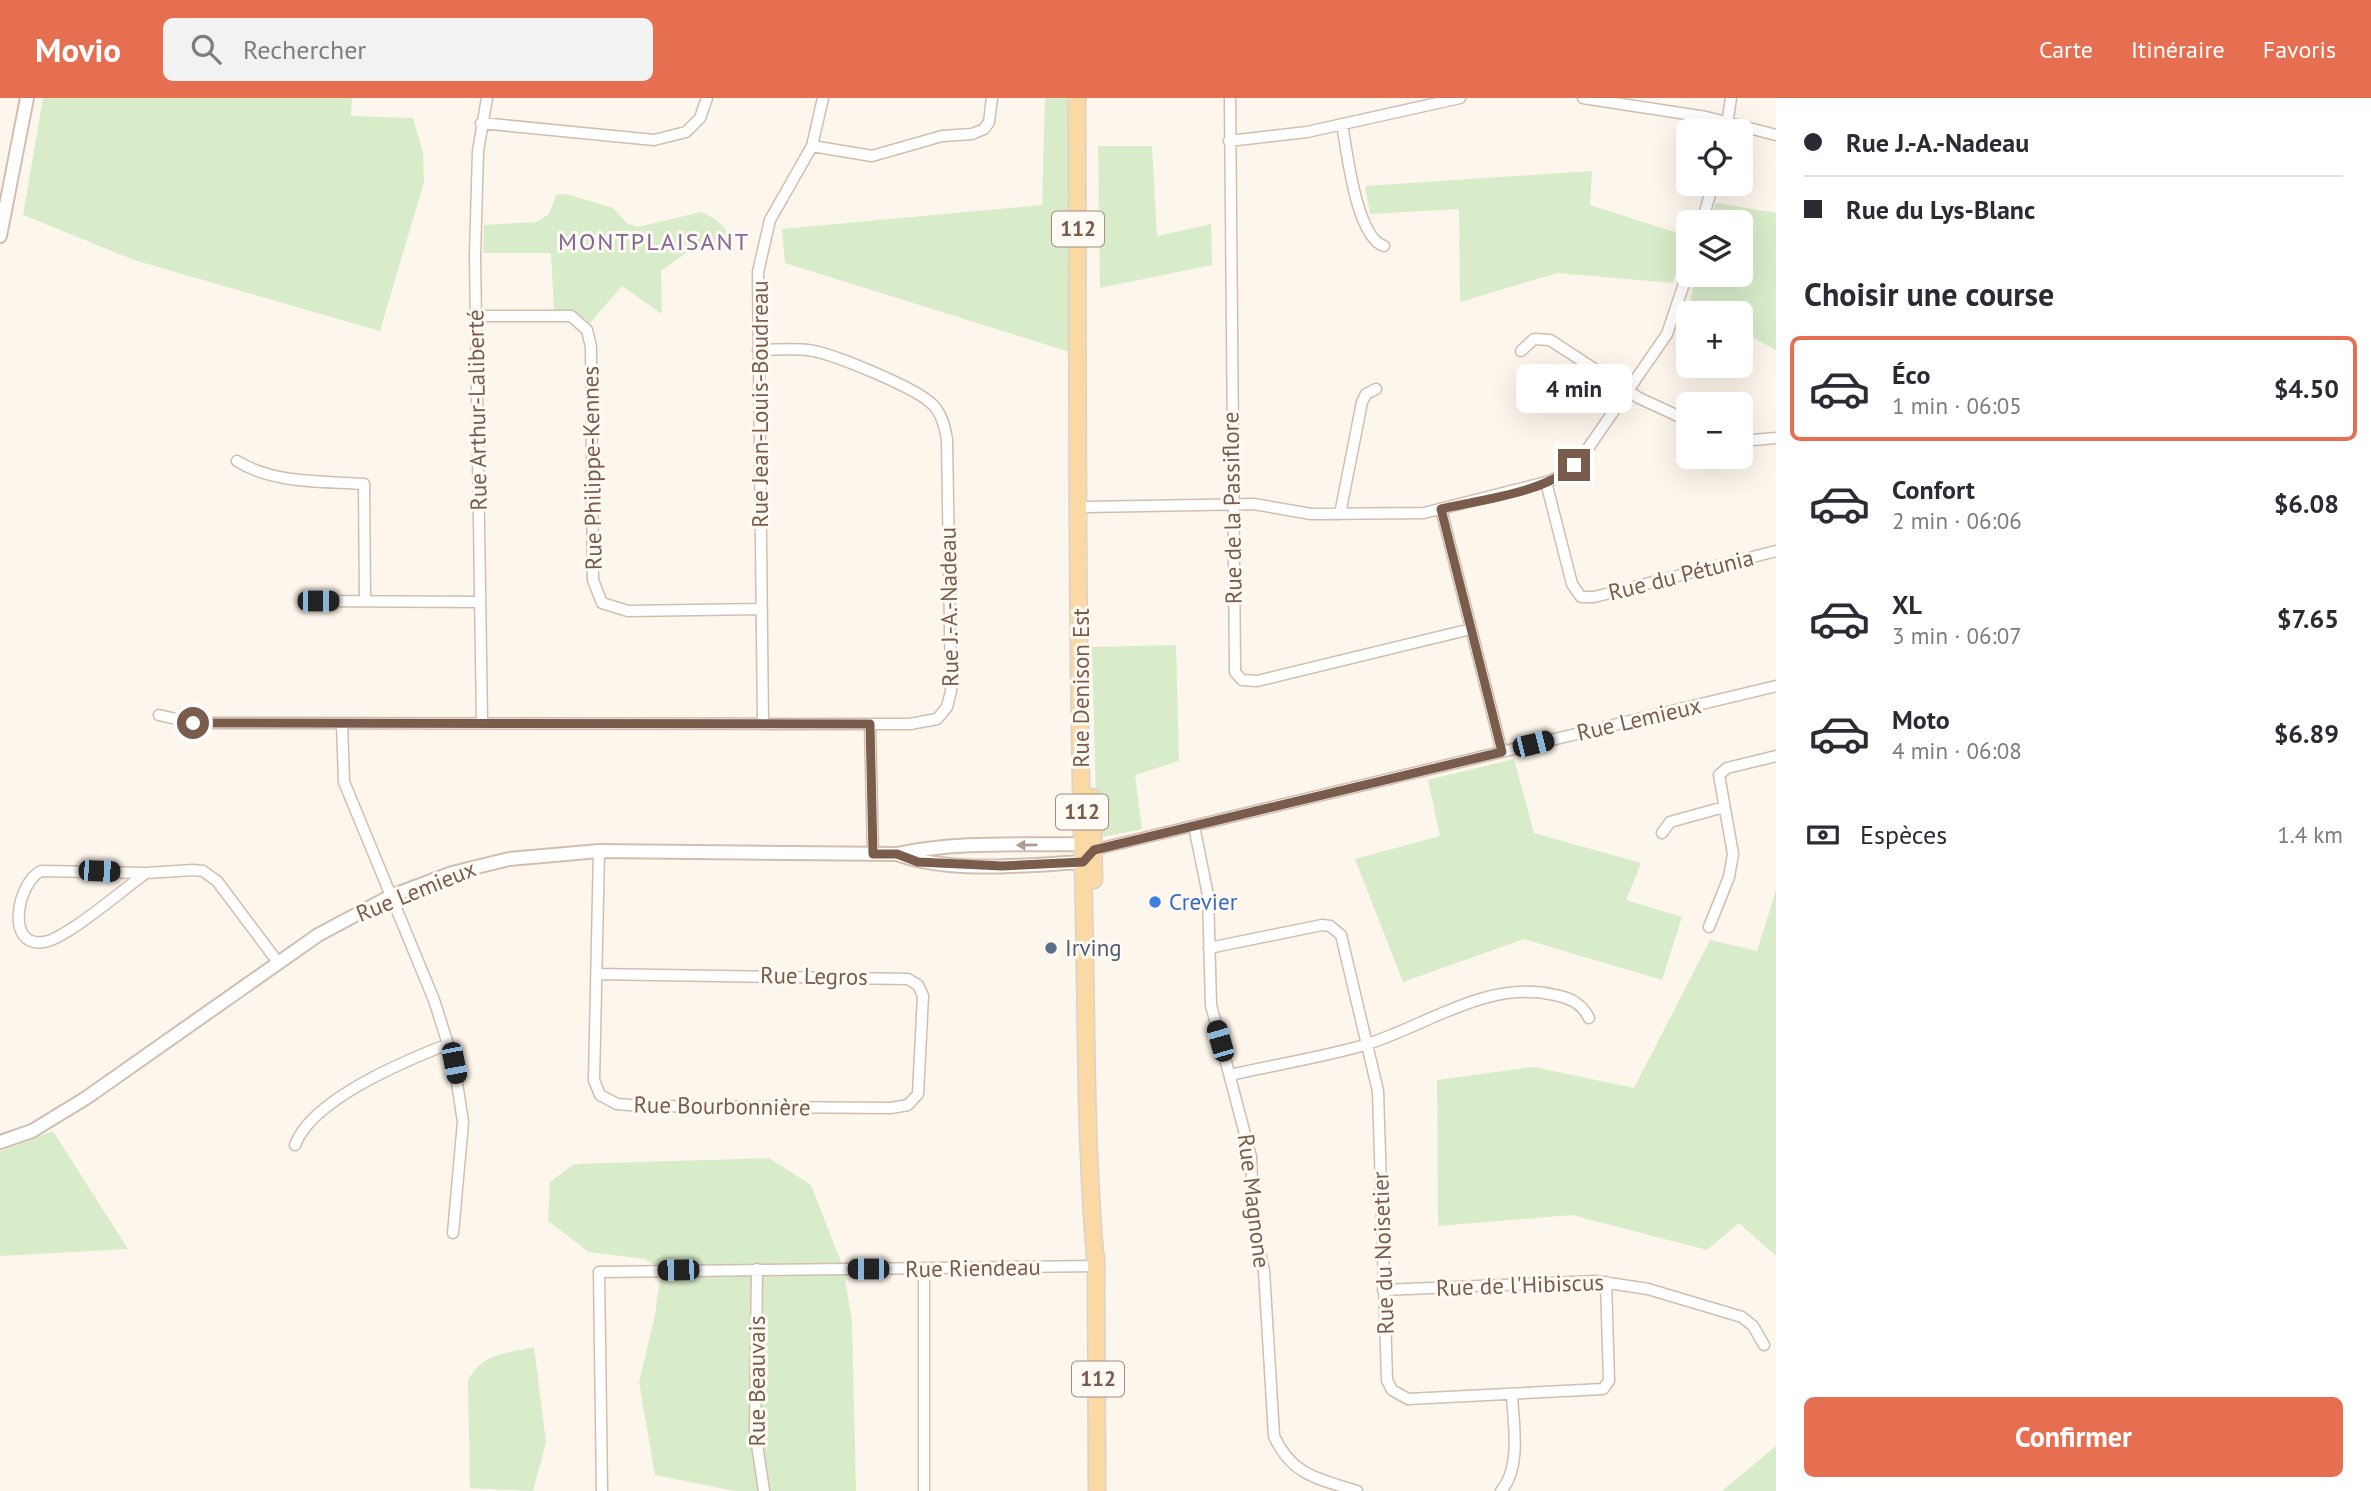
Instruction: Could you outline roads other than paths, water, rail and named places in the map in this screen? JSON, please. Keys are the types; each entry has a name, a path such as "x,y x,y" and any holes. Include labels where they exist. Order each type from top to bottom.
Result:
{"main road":[{"name":"Rue Denison Est","path":"1077,98 1076,440 1080,507 1086,852 1098,1185 1097,1491"},
{"name":"Rue Denison Est","path":"1078,361 1087,507 1086,852"}],"street":[{"path":"0,236 27,98"},
{"name":"Rue Arthur-Laliberté","path":"482,723 475,316 476,197 481,123 487,98"},
{"path":"481,123 654,141 687,132 701,118 707,98"},
{"name":"Rue Jean-Louis-Boudreau","path":"763,724 757,283 766,233 774,210 812,146 823,98"},
{"path":"812,146 872,156 942,136 972,134 984,129 989,122 992,98"},
{"name":"Rue de la Passiflore","path":"1230,98 1234,672 1242,680 1263,679 1471,629"},
{"path":"1229,141 1277,137 1460,98"},
{"path":"1583,98 1619,101 1696,119"},
{"path":"1727,119 1731,98"},
{"path":"1342,124 1362,220 1373,240 1384,246"},
{"path":"1753,131 1776,135"},
{"path":"1087,507 1232,505 1340,514 1424,513 1546,482 1567,472 1582,457 1667,334 1683,287"},
{"name":"Rue Philippe-Kennes","path":"475,316 571,316 587,330 591,347 593,580 602,603 628,611 762,609"},
{"path":"1521,351 1534,340 1550,340 1628,390 1676,415"},
{"name":"Rue J.-A.-Nadeau","path":"159,715 186,722 930,723 943,713 949,700 947,440 944,424 936,409 924,397 863,370 806,349 758,350"},
{"path":"1340,514 1362,402 1366,394 1376,389"},
{"path":"1753,440 1776,438"},
{"path":"237,461 252,471 270,475 364,484 365,601"},
{"name":"Rue du Pétunia","path":"1546,482 1572,584 1581,597 1594,597 1776,551"},
{"path":"1441,509 1502,752"},
{"path":"318,601 480,602"},
{"name":"Rue Lemieux","path":"897,854 918,862 1002,866 1086,852 1776,686"},
{"path":"342,723 344,782 434,1000 448,1044 463,1122 453,1233"},
{"path":"870,724 873,854"},
{"path":"1709,927 1730,877 1734,854 1718,779 1721,771 1776,756"},
{"path":"1662,833 1670,822 1724,807"},
{"name":"Rue Magnone","path":"1194,826 1208,895 1210,1005 1251,1157 1254,1227 1264,1271 1274,1436 1294,1467 1357,1491"},
{"name":"Rue Lemieux","path":"0,1142 32,1132 86,1098 317,934 391,896 479,865 546,854 598,851 897,854 960,846 1086,852"},
{"name":"Rue Bourbonnière","path":"598,851 594,1080 600,1095 607,1100 641,1106 891,1108 908,1105 918,1094"},
{"path":"146,873 58,937 35,943 26,940 20,932 18,922 22,899 33,875 52,870 146,873 174,869 210,874 277,961"},
{"name":"Rue du Noisetier","path":"1209,948 1322,926 1336,929 1344,941 1378,1091 1387,1380 1399,1396 1408,1399 1603,1389 1609,1381 1606,1282"},
{"name":"Rue Legros","path":"597,974 908,979 918,985 923,996 918,1094"},
{"path":"1230,1075 1368,1044 1482,997 1509,991 1534,991 1570,999 1579,1004 1589,1018"},
{"path":"295,1144 313,1121 367,1080 448,1044"},
{"name":"Rue Riendeau","path":"602,1491 599,1272 1096,1266"},
{"name":"Rue Beauvais","path":"757,1269 755,1431 764,1491"},
{"path":"923,1269 924,1491"},
{"name":"Rue de l'Hibiscus","path":"1384,1290 1606,1282 1648,1289 1742,1317 1753,1326 1764,1345"},
{"path":"1501,1491 1507,1484 1513,1465 1512,1394"}],"place":[{"name":"Crevier","path":"1155,902"},
{"name":"Irving","path":"1051,948"}],"district":[{"name":"MONTPLAISANT","path":"654,242"}]}
